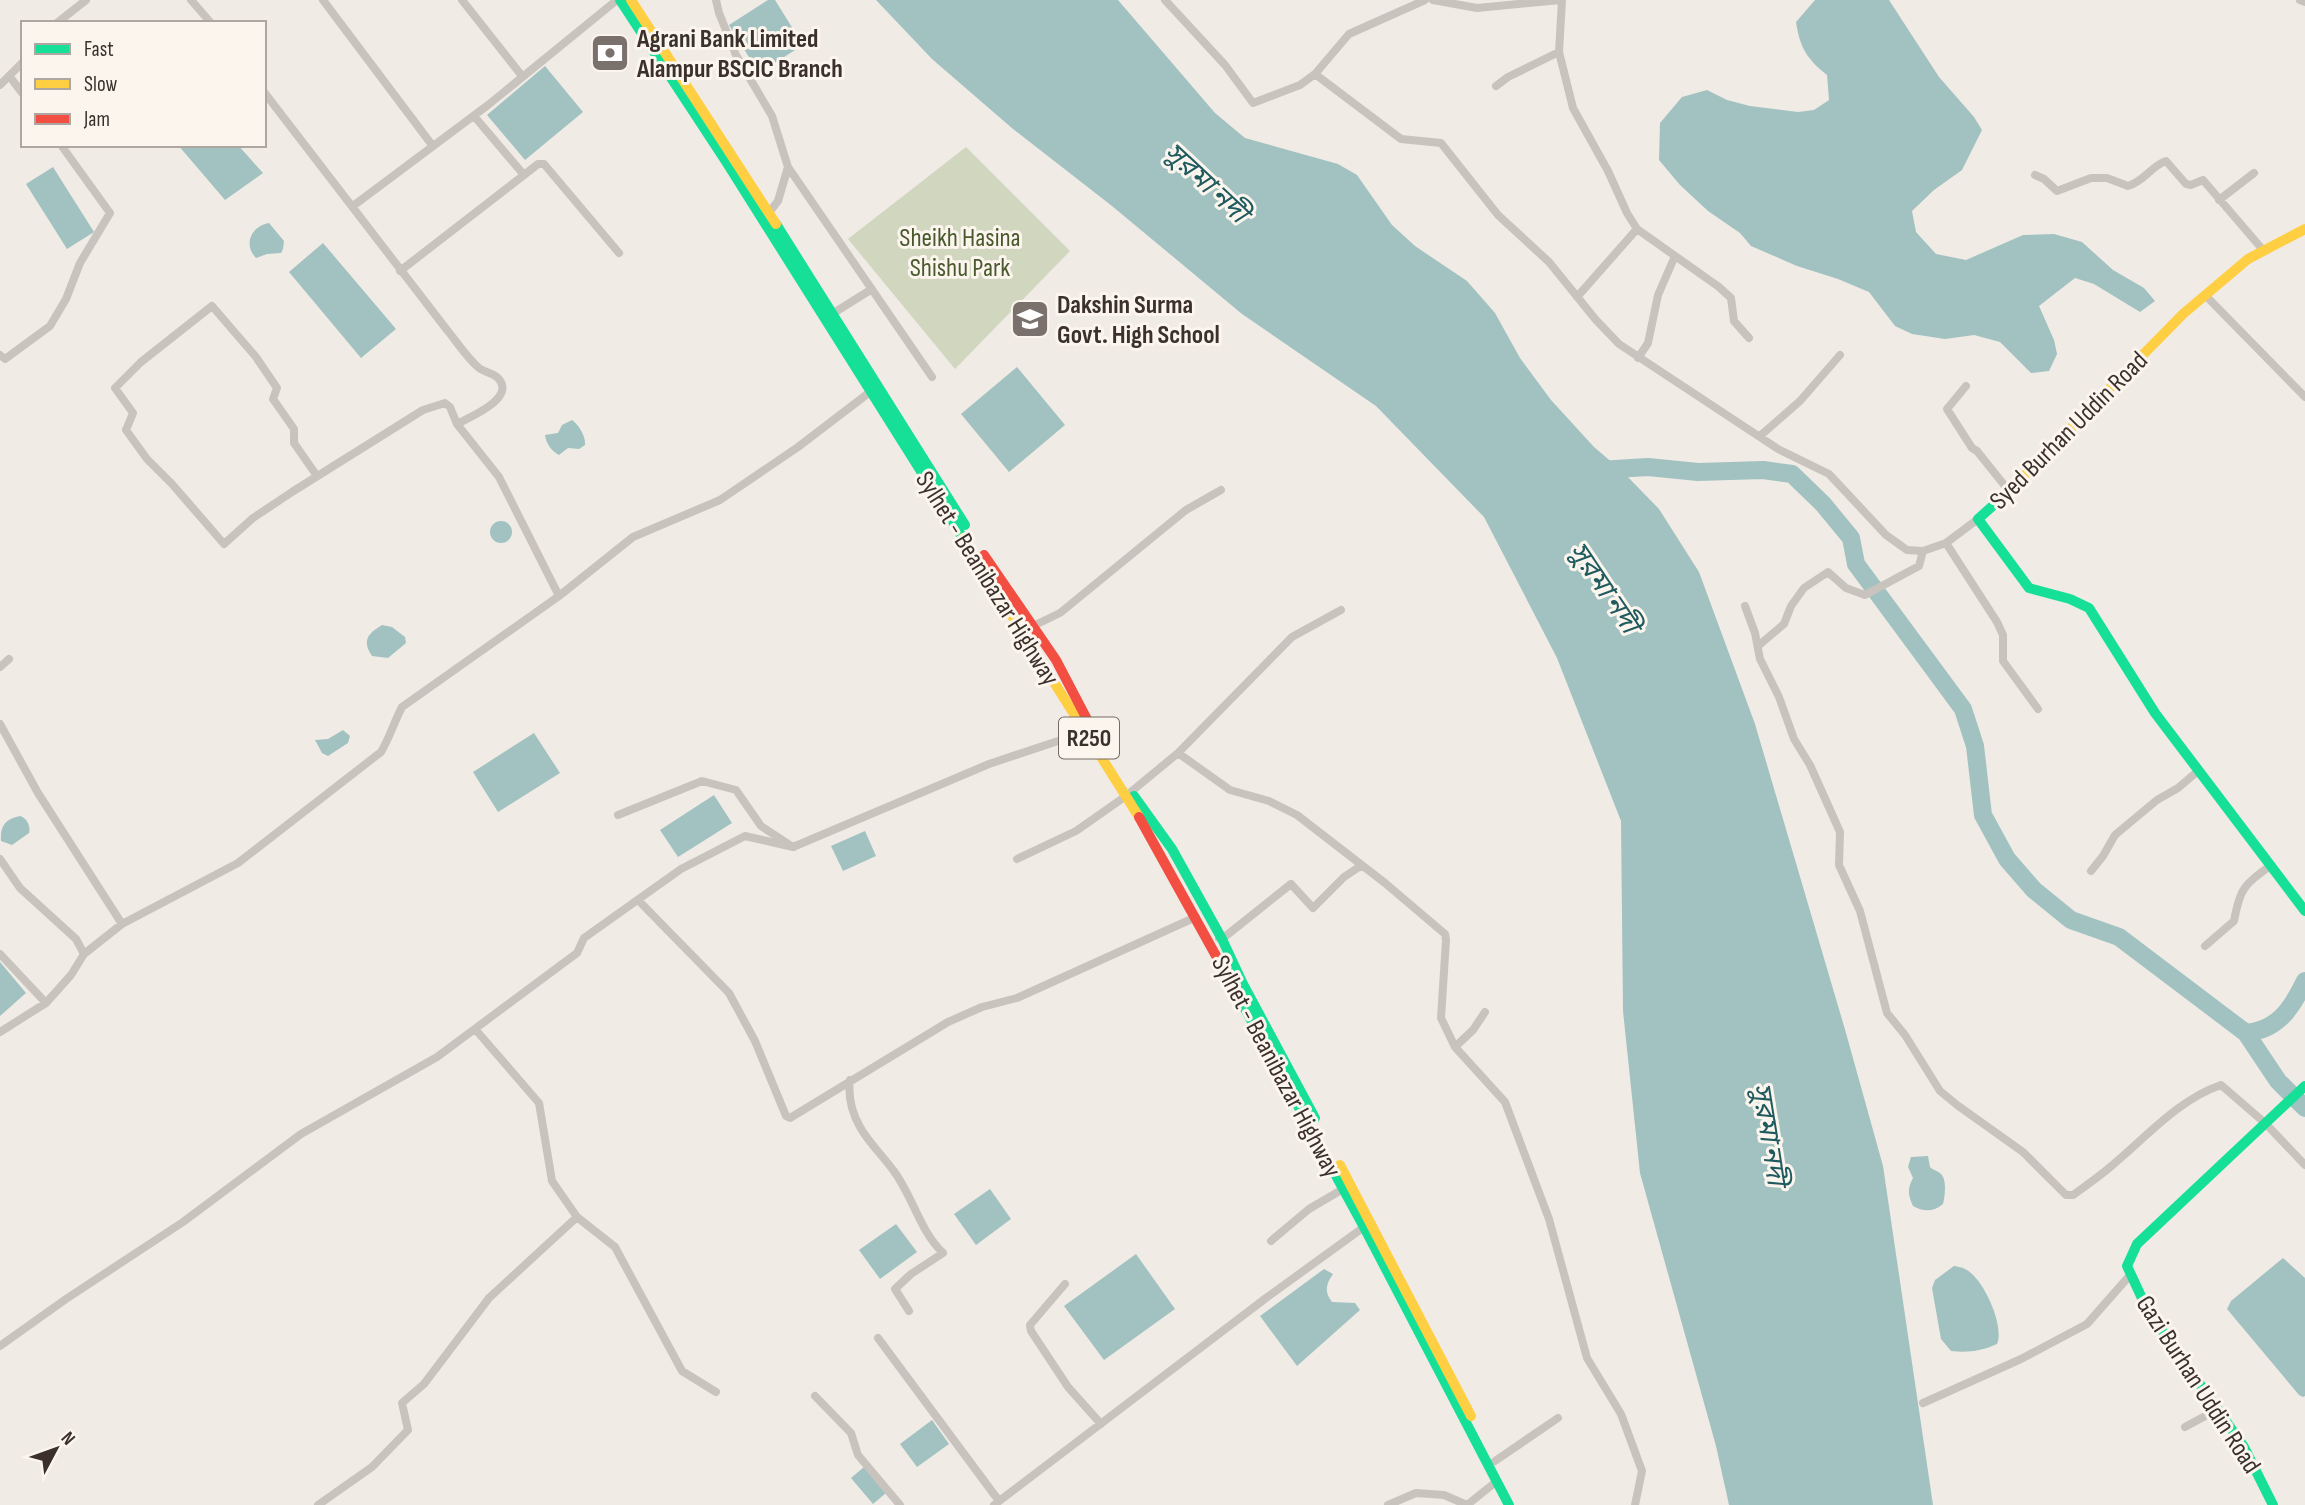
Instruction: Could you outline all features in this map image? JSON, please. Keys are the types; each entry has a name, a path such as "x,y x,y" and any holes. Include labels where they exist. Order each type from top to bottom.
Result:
{"main road":[{"name":"Sylhet - Beanibazar Highway","path":"619,0 707,125"},
{"name":"Sylhet - Beanibazar Highway","path":"631,0 870,392 1085,732 1172,849 1222,939 1243,984 1379,1236 1519,1505"},
{"name":"Sylhet - Beanibazar Highway","path":"765,217 832,314 981,551 1056,660 1364,1227 1509,1505"},
{"name":"Syed Burhan Uddin Road","path":"2305,229 2248,260 2183,314 2009,491 1978,519 2029,588 2070,599 2089,608 2155,713 2305,911"},
{"name":"Gazi Burhan Uddin Road","path":"2273,1505 2244,1447 2147,1309 2127,1266 2137,1244 2305,1086"}],"street":[{"path":"60,21 86,0"},
{"path":"191,0 209,21"},
{"path":"323,0 432,145"},
{"path":"462,0 522,76"},
{"path":"353,206 474,116 619,0"},
{"path":"716,0 736,55 772,116 788,167 932,377"},
{"path":"1164,0 1225,65 1253,103 1300,85 1315,74 1349,34 1425,0"},
{"path":"1433,0 1477,8 1505,2 1561,0 1559,52 1573,108 1608,171 1627,213 1637,229 1720,287 1731,298 1734,321 1749,338"},
{"path":"2300,0 2305,2"},
{"path":"1496,86 1508,77 1559,52"},
{"path":"0,85 21,64"},
{"path":"1315,74 1401,139 1441,143 1499,215 1549,262 1619,344 1778,449 1829,474 1886,535 1908,550 1923,551 1947,543 1978,519"},
{"path":"9,76 21,91"},
{"path":"266,95 479,368 498,377 502,384 501,394 493,404 457,424"},
{"path":"474,116 524,175"},
{"path":"0,355 5,359 50,326 66,299 80,263 110,213 62,147"},
{"path":"2035,175 2057,191 2091,178 2107,178 2128,186 2144,178 2166,161 2186,184 2192,185 2203,180 2263,250"},
{"path":"401,271 538,164 544,164 619,253"},
{"path":"765,217 778,201 788,167"},
{"path":"2219,200 2254,173"},
{"path":"1577,297 1637,229"},
{"path":"1638,358 1648,343 1658,295 1675,256"},
{"path":"832,314 872,289"},
{"path":"2205,295 2305,397"},
{"path":"317,476 294,443 294,429 273,399 277,388 256,356 212,306 141,362 115,388 133,413 126,430 147,459 224,544 253,518 317,476 423,410 445,403 450,407 457,424 499,477 559,596"},
{"path":"1760,436 1800,401 1840,355"},
{"path":"1966,386 1947,409 1972,449 1977,451 2009,491"},
{"path":"0,1032 46,1003 71,975 84,954 122,924 238,863 381,752 402,707 559,596 633,537 720,500 798,447 870,392"},
{"path":"1033,626 1060,613 1186,510 1221,490"},
{"path":"1947,543 1997,622 2003,635 2003,661 2038,709"},
{"path":"1758,646 1783,624 1791,606 1804,588 1828,572 1846,588 1865,594 1919,566 1923,551"},
{"path":"1745,606 1760,659 1779,697 1794,739 1810,765 1840,832 1839,865 1860,911 1888,1013 1940,1091 2023,1152 2066,1195 2073,1195 2115,1163 2147,1133 2202,1091 2221,1085 2265,1123 2305,1165"},
{"path":"1017,859 1076,831 1129,794 1178,753 1292,636 1341,610"},
{"path":"0,667 9,659"},
{"path":"0,724 38,793 122,924"},
{"path":"0,1346 183,1222 301,1134 437,1057 577,953 584,938 681,869 745,836 793,847 989,764 1085,732"},
{"path":"1178,753 1230,790 1269,801 1297,815 1445,934 1441,1018 1455,1047 1505,1102 1549,1219 1587,1358 1621,1414 1642,1471 1635,1505"},
{"path":"2091,871 2115,835 2198,771"},
{"path":"618,815 702,781 736,790 761,826 793,847"},
{"path":"0,859 20,888 76,939 84,954"},
{"path":"1206,934 1222,939 1291,884 1313,908 1344,877 1362,865"},
{"path":"2205,946 2234,920 2238,896 2249,881 2270,866"},
{"path":"638,900 729,993 755,1041 786,1116 795,1116 948,1022 982,1007 1017,998 1196,917"},
{"path":"0,954 46,1003"},
{"path":"1455,1047 1474,1030 1485,1012"},
{"path":"475,1029 539,1103 552,1181 577,1217 615,1248 682,1371 716,1392"},
{"path":"850,1080 848,1094 859,1126 894,1171 932,1243 943,1253 911,1274 895,1289 909,1311"},
{"path":"1271,1241 1309,1209 1343,1189"},
{"path":"318,1505 372,1467 408,1430 402,1403 424,1384 489,1297 577,1217"},
{"path":"877,1338 996,1503 1364,1227"},
{"path":"1923,1403 2021,1359 2087,1324 2131,1275"},
{"path":"1065,1284 1030,1325 1031,1331 1068,1387 1101,1424"},
{"path":"815,1396 851,1433 858,1455 900,1505"},
{"path":"2185,1427 2218,1409"},
{"path":"1495,1461 1558,1418"},
{"path":"1388,1505 1416,1493 1444,1495 1467,1504 1497,1481"}],"green space":[{"name":"Sheikh Hasina Shishu Park","path":"966,147 1070,251 955,369 848,239"}],"water":[{"path":"768,0 775,0 803,45 759,73 729,25"},
{"name":"সুরমা নদী","path":"876,0 1118,0 1215,113 1245,138 1338,164 1357,175 1392,225 1415,246 1467,281 1495,313 1520,358 1551,400 1594,447 1659,509 1699,572 1755,724 1883,1166 1933,1505 1729,1505 1716,1446 1640,1173 1623,1011 1621,821 1557,658 1484,517 1376,406 1242,314 1112,206 1013,129 932,59"},
{"path":"1815,0 1889,0 1939,77 1982,130 1962,170 1934,190 1912,211 1916,232 1936,254 1966,260 2023,235 2054,234 2082,242 2113,270 2144,288 2155,301 2140,312 2094,284 2075,278 2039,306 2054,340 2057,354 2049,371 2031,373 2000,342 1974,335 1945,339 1912,334 1895,326 1869,292 1751,246 1740,233 1708,211 1680,185 1659,160 1660,123 1682,97 1707,90 1727,100 1750,106 1798,112 1814,110 1829,100 1827,75 1814,64 1806,52 1796,22"},
{"path":"545,66 583,112 525,160 487,115"},
{"path":"180,147 240,147 263,173 225,200"},
{"path":"53,167 94,232 67,249 26,184"},
{"path":"269,223 284,241 283,249 281,253 256,258 250,247 251,237 258,228"},
{"path":"323,243 396,329 361,358 289,272"},
{"path":"1017,367 1065,425 1009,472 961,414"},
{"path":"572,420 582,431 585,445 579,449 568,448 559,455 549,446 545,435 558,433 562,425"},
{"path":"497,521 505,521 512,528 512,536 505,543 497,543 490,536 490,528"},
{"path":"382,625 392,627 405,637 406,643 388,658 372,656 367,646 370,635"},
{"path":"343,730 350,736 348,743 328,756 322,753 315,740 328,739"},
{"path":"534,733 560,773 498,812 473,772"},
{"path":"714,795 732,823 678,857 660,830"},
{"path":"20,816 28,823 29,833 12,845 1,841 4,824"},
{"path":"865,831 876,856 843,871 831,846"},
{"path":"0,962 26,993 0,1016"},
{"path":"1928,1156 1930,1167 1943,1177 1945,1188 1943,1204 1928,1210 1913,1206 1909,1192 1913,1178 1908,1167 1911,1157"},
{"path":"990,1189 1011,1219 976,1245 954,1214"},
{"path":"896,1224 917,1252 880,1279 859,1250"},
{"path":"1136,1254 1175,1309 1104,1360 1064,1306"},
{"path":"2283,1258 2305,1278 2303,1397 2227,1309 2231,1301"},
{"path":"1954,1266 1964,1268 1972,1274 1985,1292 1998,1326 1997,1344 1980,1350 1957,1352 1951,1351 1941,1339 1932,1288 1935,1280"},
{"path":"1324,1269 1333,1274 1327,1288 1332,1302 1355,1303 1360,1310 1297,1366 1260,1316"},
{"path":"932,1420 949,1444 917,1467 900,1444"},
{"path":"864,1467 886,1493 873,1504 851,1478"}],"waterway":[{"path":"1598,470 1648,467 1698,472 1763,470 1792,474 1823,504 1851,538 1856,564 1963,709 1975,746 1983,815 2007,859 2034,890 2071,920 2119,937 2246,1033 2267,1027 2283,1016 2305,981"},
{"path":"2246,1033 2278,1081 2305,1108"}],"traffic: fast":[{"path":"620,0 727,163 963,538"},
{"path":"776,224 965,525"},
{"path":"2006,494 1978,519 2029,588 2070,599 2089,608 2155,713 2305,911"},
{"path":"1134,796 1172,849 1315,1118"},
{"path":"1225,972 1364,1227 1509,1505"},
{"path":"2273,1505 2244,1447 2147,1309 2127,1266 2137,1244 2305,1086"}],"traffic: slow":[{"path":"631,0 776,224"},
{"path":"2006,494 2183,314 2248,259 2305,229"},
{"path":"963,538 1139,817"},
{"path":"1340,1165 1471,1416"}],"traffic: jam":[{"path":"984,555 1056,660 1091,727"},
{"path":"1139,817 1225,972"}],"place":[{"name":"Agrani Bank Limited Alampur BSCIC Branch","path":"610,53"},
{"name":"Dakshin Surma Govt. High School","path":"1030,319"}]}
